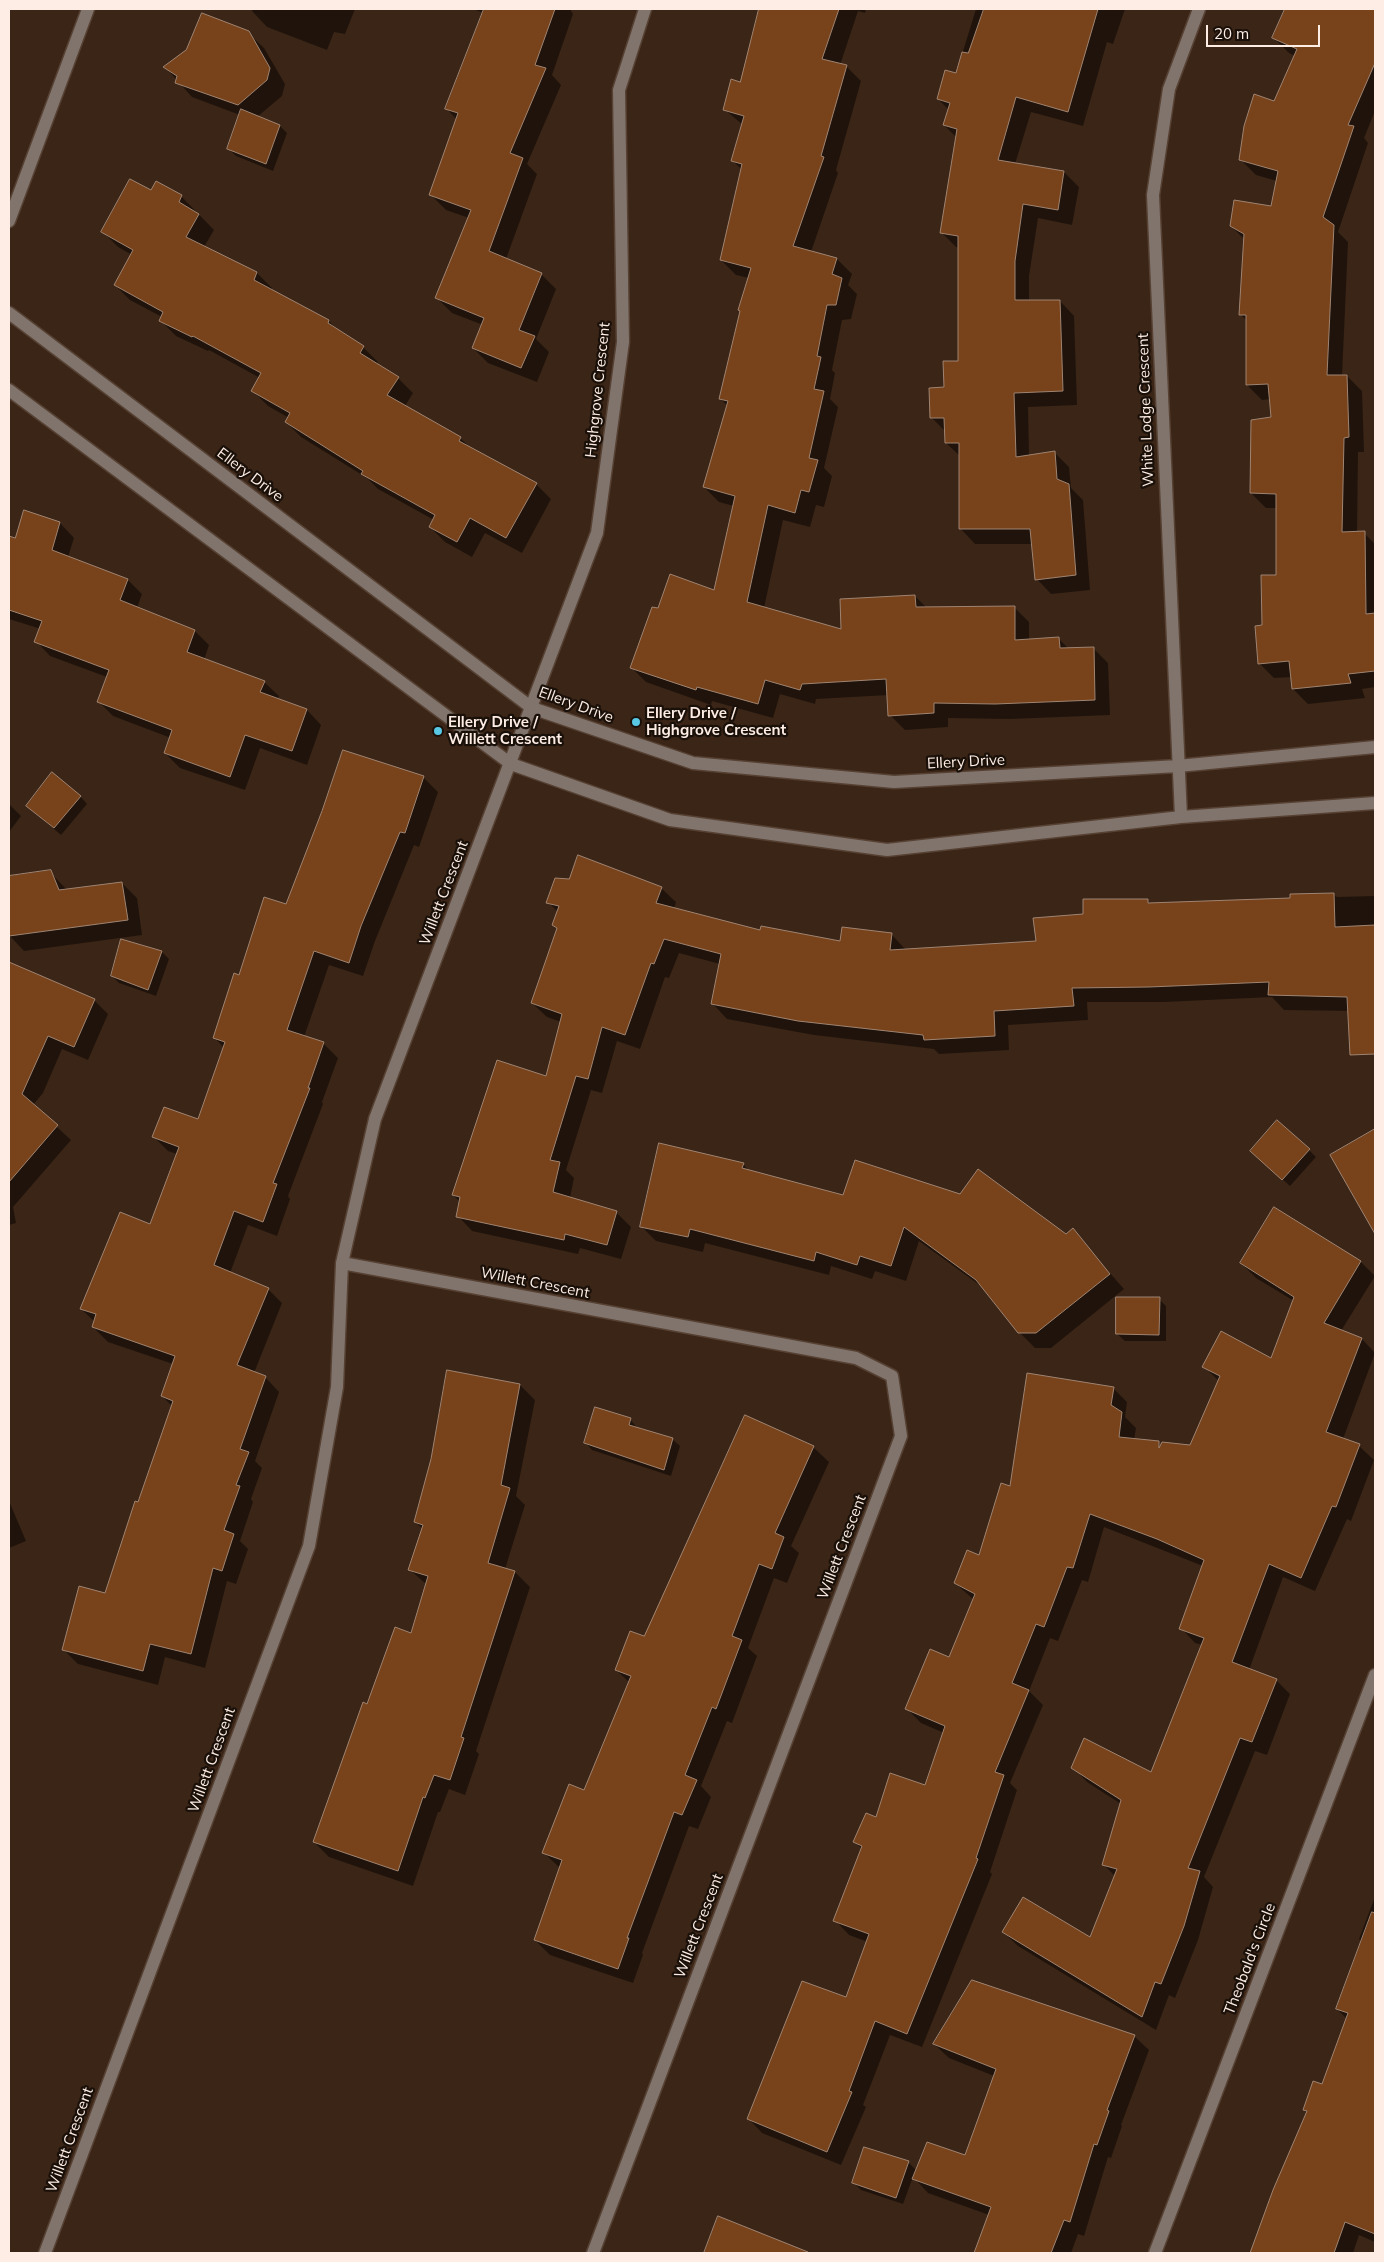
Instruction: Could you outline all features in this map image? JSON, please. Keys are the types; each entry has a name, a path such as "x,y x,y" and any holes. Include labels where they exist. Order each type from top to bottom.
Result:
{"street":[{"path":"9,221 88,9"},
{"name":"Highgrove Crescent","path":"511,764 597,533 623,342 618,90 644,9"},
{"name":"White Lodge Crescent","path":"1181,817 1153,195 1169,90 1200,9"},
{"name":"Ellery Drive","path":"9,314 532,708 693,763 894,782 1178,766 1375,747"},
{"path":"9,390 511,764 670,820 887,850 1181,817 1375,803"},
{"name":"Willett Crescent","path":"46,2253 309,1546 336,1387 342,1263 375,1119 511,764"},
{"name":"Willett Crescent","path":"342,1263 856,1358 892,1376 901,1436 593,2253"},
{"name":"Theobald's Circle","path":"1155,2253 1375,1675"}],"building":[{"path":"484,9 555,9 535,65 546,68 510,153 523,158 489,251 542,273 519,330 535,336 521,368 472,348 484,318 435,298 471,210 429,195 458,113 445,109"},
{"path":"759,9 839,9 822,59 847,65 821,156 824,157 793,246 837,258 832,274 842,278 836,305 827,305 817,356 821,357 814,389 824,391 809,458 818,460 809,492 801,490 795,513 768,505 747,602 841,629 840,599 915,595 916,607 1015,606 1015,640 1059,637 1060,648 1094,647 1095,700 995,704 934,703 934,713 888,716 886,679 802,684 800,690 765,680 758,704 697,687 696,690 630,668 652,607 658,608 670,574 714,590 735,496 703,487 728,401 719,399 740,311 738,310 751,268 720,260 742,164 731,161 744,116 723,110 731,79 740,82"},
{"path":"984,9 1098,9 1068,112 1016,97 998,160 1064,171 1058,210 1023,204 1015,261 1015,300 1060,300 1063,391 1014,393 1016,457 1055,451 1057,479 1069,484 1076,575 1035,580 1030,529 959,529 959,443 945,443 944,418 930,418 929,388 944,387 943,361 958,361 958,236 940,233 957,129 943,125 950,103 937,99 945,70 956,73 962,52 968,53"},
{"path":"1285,9 1375,9 1375,63 1348,125 1354,126 1323,217 1334,225 1327,375 1347,375 1349,437 1344,438 1342,532 1365,531 1366,614 1375,613 1375,671 1348,674 1351,683 1292,689 1289,661 1258,664 1255,626 1262,625 1261,575 1276,575 1276,494 1250,493 1251,420 1271,417 1268,384 1246,385 1246,315 1239,315 1244,234 1230,226 1234,200 1271,206 1278,171 1239,160 1244,126 1254,94 1274,101 1297,49 1272,38"},
{"path":"202,13 249,31 270,68 267,80 238,105 175,83 177,76 163,67 186,50"},
{"path":"241,109 280,125 266,164 227,149"},
{"path":"130,179 151,190 156,181 182,195 179,202 199,214 186,237 257,272 254,280 329,320 328,323 364,346 360,353 399,377 387,395 461,437 459,441 537,483 506,538 470,518 457,542 429,527 435,515 361,474 363,471 285,422 290,413 251,391 261,373 193,336 159,321 163,312 114,285 133,250 101,232"},
{"path":"24,510 60,522 52,550 128,579 120,600 195,630 187,652 265,681 260,692 307,709 292,751 245,735 230,777 164,753 172,730 97,702 109,670 34,642 42,621 9,610 9,536 15,538"},
{"path":"343,750 424,776 405,833 400,832 361,926 349,963 314,951 287,1030 324,1042 308,1088 310,1088 273,1183 277,1184 263,1222 234,1211 214,1265 269,1288 237,1365 266,1376 240,1449 249,1452 236,1485 240,1486 224,1530 234,1534 222,1571 213,1568 191,1654 150,1644 143,1671 62,1650 79,1586 105,1593 135,1501 138,1502 173,1401 161,1396 175,1356 92,1327 96,1314 80,1309 120,1212 150,1224 179,1147 152,1137 164,1107 198,1119 225,1042 213,1038 234,973 239,975 264,897 286,904"},
{"path":"52,772 81,796 54,828 26,806"},
{"path":"578,855 662,887 656,903 760,930 761,926 840,941 842,927 892,933 890,950 1036,941 1033,918 1083,914 1083,899 1148,899 1148,903 1290,898 1290,894 1334,893 1335,927 1375,925 1375,1054 1350,1055 1347,997 1268,995 1269,982 1072,988 1074,1006 994,1011 995,1036 924,1040 923,1035 798,1021 711,1004 721,954 664,939 654,964 651,963 625,1035 602,1027 588,1079 576,1076 550,1160 560,1162 553,1192 617,1211 607,1245 565,1234 564,1240 456,1217 460,1197 452,1195 497,1060 546,1076 562,1014 531,1003 557,928 552,925 559,906 546,903 555,878 569,879"},
{"path":"51,870 59,890 122,882 128,920 9,936 9,876"},
{"path":"121,939 162,951 148,990 111,976"},
{"path":"9,962 95,999 74,1047 48,1036 22,1094 58,1125 9,1182"},
{"path":"1277,1120 1310,1149 1282,1180 1250,1151"},
{"path":"1375,1129 1375,1234 1330,1155"},
{"path":"659,1143 744,1163 742,1168 843,1195 855,1160 960,1194 978,1169 1066,1234 1073,1228 1110,1274 1036,1333 1018,1333 976,1280 904,1227 891,1266 860,1256 857,1265 816,1252 814,1261 690,1229 688,1237 640,1227"},
{"path":"1274,1207 1361,1261 1324,1323 1362,1338 1326,1432 1360,1444 1336,1507 1332,1506 1301,1578 1269,1564 1232,1662 1277,1679 1252,1742 1240,1738 1188,1868 1200,1871 1184,1926 1161,1984 1155,1982 1142,2017 1002,1932 1023,1897 1090,1937 1117,1869 1102,1865 1121,1800 1071,1768 1084,1738 1151,1772 1204,1638 1179,1629 1204,1560 1157,1539 1090,1514 1073,1568 1067,1567 1044,1627 1036,1624 1012,1683 1029,1690 995,1772 1004,1775 976,1858 978,1859 907,2034 875,2021 849,2091 852,2092 827,2152 747,2119 802,1981 846,1997 869,1934 833,1921 862,1846 853,1842 866,1813 876,1817 890,1773 925,1785 945,1726 905,1709 930,1649 949,1657 975,1594 954,1583 967,1550 979,1555 1001,1483 1010,1486 1027,1373 1114,1387 1111,1405 1122,1412 1119,1437 1159,1441 1159,1448 1162,1442 1190,1445 1220,1376 1202,1367 1221,1331 1271,1358 1294,1297 1240,1263"},
{"path":"1116,1297 1160,1297 1159,1335 1116,1334"},
{"path":"447,1370 520,1384 501,1485 510,1488 488,1563 515,1571 461,1737 464,1738 450,1780 434,1775 425,1798 423,1797 398,1871 313,1842 363,1702 367,1704 395,1627 411,1633 428,1576 408,1570 423,1525 414,1522 431,1459"},
{"path":"595,1407 631,1418 629,1425 673,1438 664,1470 584,1443"},
{"path":"745,1415 814,1446 775,1533 784,1537 772,1569 759,1564 732,1636 742,1640 716,1709 712,1707 685,1775 697,1780 682,1815 674,1812 627,1938 629,1938 618,1969 534,1940 562,1860 542,1853 569,1784 584,1790 631,1676 615,1670 630,1631 644,1636"},
{"path":"1372,1912 1375,1913 1375,2234 1345,2222 1334,2253 1250,2253 1273,2190 1307,2111 1303,2110 1313,2081 1322,2084 1348,2013 1336,2009"},
{"path":"972,1980 1135,2035 1107,2110 1109,2111 1097,2145 1094,2144 1070,2222 1064,2220 1051,2253 974,2253 991,2207 912,2179 927,2142 965,2155 996,2069 933,2044"},
{"path":"864,2147 909,2161 896,2198 852,2183"},
{"path":"718,2216 808,2252 704,2253"}],"place":[{"name":"Ellery Drive / Highgrove Crescent","path":"636,722"},
{"name":"Ellery Drive / Willett Crescent","path":"438,731"}]}
